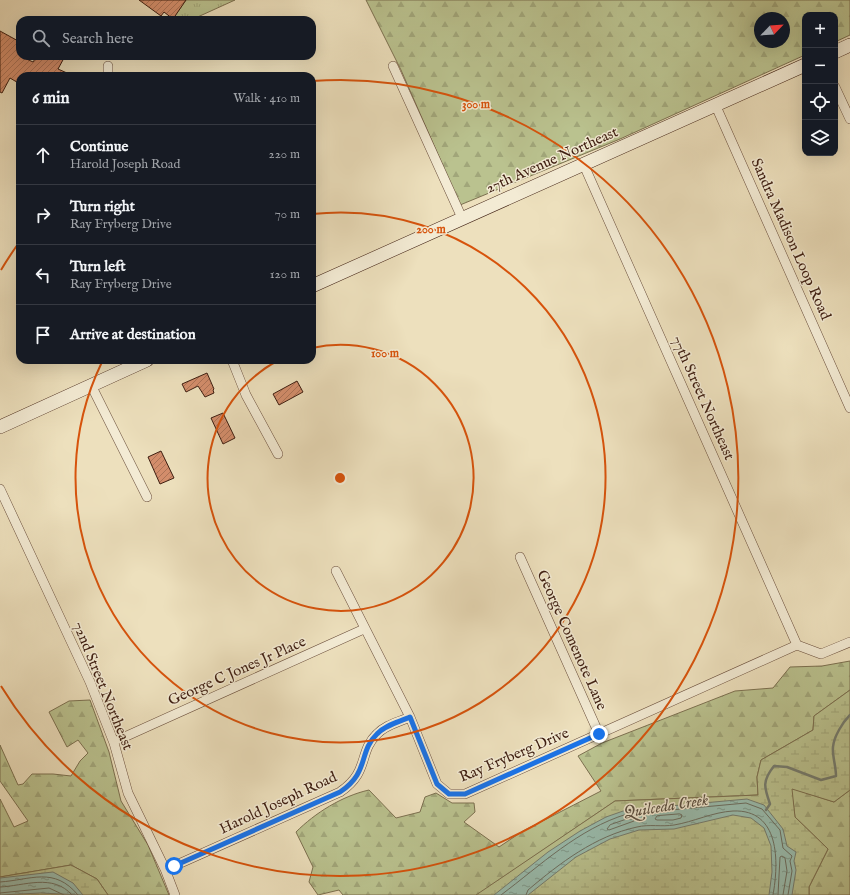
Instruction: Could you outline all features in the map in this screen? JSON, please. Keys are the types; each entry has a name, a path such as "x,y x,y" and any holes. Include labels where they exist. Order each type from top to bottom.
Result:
{"street":[{"path":"838,51 850,45"},
{"path":"108,66 108,72"},
{"path":"393,66 462,218"},
{"name":"27th Avenue Northeast","path":"316,284 583,163 802,66"},
{"path":"838,93 850,119"},
{"name":"Sandra Madison Loop Road","path":"716,104 850,408"},
{"name":"77th Street Northeast","path":"583,163 797,645"},
{"path":"0,427 138,364"},
{"path":"234,364 246,395 278,454"},
{"path":"91,385 146,497"},
{"name":"72nd Street Northeast","path":"0,489 90,682 114,743 128,793 165,868 175,895"},
{"name":"George Comenote Lane","path":"520,557 599,734"},
{"name":"Ray Fryberg Drive","path":"336,571 364,629 410,717 437,784 449,794 465,794 797,645"},
{"name":"George C Jones Jr Place","path":"120,739 364,629"},
{"path":"797,645 821,654 850,642"},
{"name":"Harold Joseph Road","path":"174,866 340,792 350,785 357,777 370,743 377,734 385,728 410,717"}],"green space":[{"path":"186,0 235,0 200,16 175,16"},
{"path":"366,0 850,0 850,35 838,41 838,12 802,12 802,56 620,139 460,205 401,70"},
{"path":"850,661 850,690 814,716 813,730 761,760 757,777 758,795 615,801 477,895 343,895 339,890 318,895 309,882 313,867 296,832 320,812 349,796 369,790 396,818 420,812 425,797 436,793 452,803 474,803 475,812 464,822 499,847 523,831 601,791 578,756 602,743 735,691 773,688 790,667 822,666"},
{"path":"850,690 850,790 834,802 792,789 795,817 828,849 809,887 809,895 476,895 615,801 758,795 757,777 761,760 813,730 814,716"},
{"path":"90,700 109,752 121,801 148,845 169,895 108,895 97,879 71,865 0,877 0,799 14,827 28,821 0,781 0,745 18,785 23,784 32,774 71,776 80,761 88,753 78,740 67,747 49,712 69,701"},
{"path":"791,788 834,802 850,790 850,895 809,895 809,887 828,849 795,817"},
{"path":"71,865 97,879 108,895 0,895 0,877"}],"water":[{"name":"Quilceda Creek","path":"747,799 764,805 783,829 787,846 796,852 794,861 796,870 792,895 769,895 772,872 771,846 764,828 751,818 733,815 674,829 639,830 610,839 576,857 528,895 494,895 548,852 580,831 606,817 626,810"},
{"path":"53,872 73,883 83,895 40,893 0,895 0,878"}],"building":[{"path":"139,0 186,0 175,16 169,16 164,12 161,16"},
{"path":"0,31 16,40 16,60 29,60 33,62 34,60 63,60 58,69 65,72 16,72 16,82 10,78 2,93 0,92"},
{"path":"207,373 214,389 214,393 205,397 198,386 186,392 182,384"},
{"path":"297,381 303,392 279,405 273,394"},
{"path":"223,413 235,438 223,444 211,418"},
{"path":"161,451 174,478 160,484 148,457"}],"waterway":[{"path":"766,810 770,804 766,793 765,784 767,776 774,766 787,767 821,780 836,776 833,754 835,738 850,715"}],"route":[{"path":"174,866 340,792 350,785 357,777 370,743 377,734 385,728 410,717 437,784 449,794 465,794 599,734"}]}
